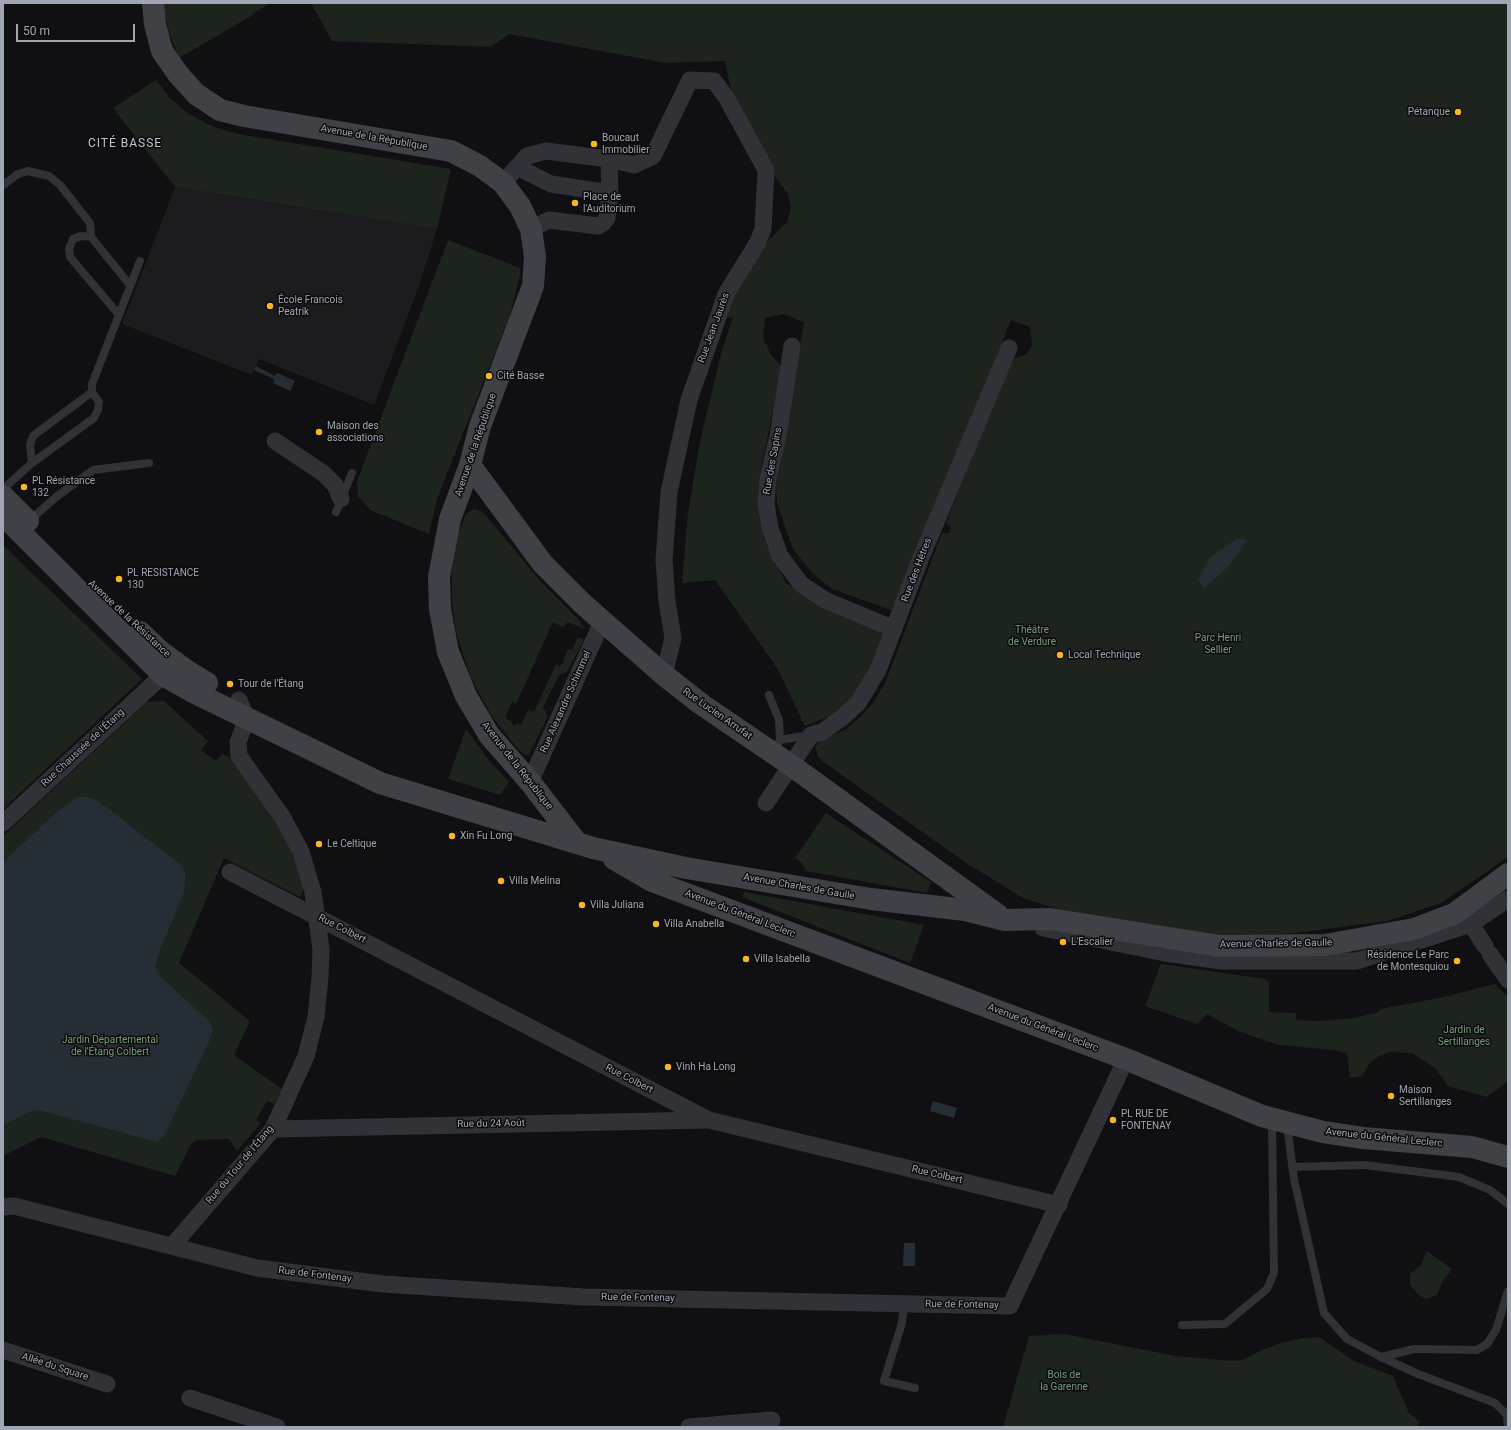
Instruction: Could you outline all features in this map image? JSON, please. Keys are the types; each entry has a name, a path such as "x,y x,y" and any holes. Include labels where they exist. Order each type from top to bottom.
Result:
{"street":[{"name":"Avenue de la République","path":"153,3 155,24 162,51 178,74 196,94 220,110 244,116 451,151 480,166 503,183 520,206 531,229 535,256 533,286 524,314 480,426 470,465 450,519 440,577 440,609 448,652 466,696 489,735 585,846"},
{"name":"Rue Jean Jaurès","path":"609,159 634,165 653,156 690,80 714,81 726,97 766,170 763,230 758,242 726,294 689,400 669,492 664,560 667,602 673,638 664,675"},
{"path":"503,183 527,156 546,151 609,159 610,193 607,218 603,223 598,226 549,220 531,229"},
{"path":"518,166 551,184 610,193"},
{"name":"Rue des Sapins","path":"792,346 778,436 768,478 766,504 770,528 780,556 800,584 825,600 894,629"},
{"name":"Rue des Hêtres","path":"812,735 822,732 843,718 858,703 878,670 923,553 1009,348"},
{"path":"275,441 323,473 335,485 339,505"},
{"name":"Rue Lucien Arrufat","path":"470,465 543,564 602,622 664,675 701,704 776,746 792,766 1005,920"},
{"name":"Avenue de la Résistance","path":"3,496 161,652 243,709 380,782 585,846"},
{"name":"Avenue de la Résistance","path":"3,515 163,675 212,702 243,709"},
{"name":"Rue Alexandre Schimmel","path":"530,782 602,622"},
{"path":"163,675 187,671"},
{"name":"Rue Chaussée de l'Étang","path":"3,823 163,675"},
{"name":"Rue du Tour de l'Étang","path":"172,1246 273,1129 306,1056 316,1017 321,949 313,892 301,852 283,818 239,756 239,737 243,709"},
{"path":"766,803 812,735"},
{"name":"Avenue Charles de Gaulle","path":"585,846 686,868 871,899 965,910 1005,920 1123,943 1165,953 1221,961 1357,961 1471,924 1508,899"},
{"name":"Avenue du Général Leclerc","path":"585,846 652,881 1126,1059 1280,1121 1323,1132 1363,1138 1472,1147 1508,1157"},
{"name":"Rue Colbert","path":"230,872 709,1120 1059,1205"},
{"name":"Avenue Charles de Gaulle","path":"1005,920 1050,919 1220,946 1325,945 1414,929 1454,914 1508,874"},
{"path":"1471,924 1508,980"},
{"path":"1091,926 1123,943"},
{"name":"Rue de Fontenay","path":"3,1207 14,1206 257,1268 383,1284 584,1297 1010,1306 1059,1205 1126,1059"},
{"name":"Rue du 24 Août","path":"273,1129 709,1120"},
{"name":"Allée du Square","path":"3,1350 107,1384"},
{"path":"190,1398 277,1427"},
{"path":"689,1427 772,1420"}],"lane":[{"path":"3,185 18,174 28,171 49,176 60,185 90,223 91,237 130,285"},
{"path":"91,237 82,236 73,239 68,249 70,257 119,315"},
{"path":"3,489 32,463 94,418 98,410 99,402 92,392 92,384 140,261"},
{"path":"32,463 30,445 33,436 92,392"},
{"path":"28,521 56,497 92,470 149,463"},
{"path":"339,505 352,473"},
{"path":"769,695 779,720 776,746 812,735"},
{"path":"1280,1121 1292,1167 1324,1313 1347,1339 1381,1357 1418,1374 1495,1403 1507,1415 1508,1427"},
{"path":"1182,1325 1225,1324 1267,1289 1274,1273 1280,1121"},
{"path":"1292,1167 1365,1165 1459,1177 1490,1190 1508,1204"},
{"path":"1381,1357 1414,1349 1477,1350 1487,1344 1496,1330 1508,1291"},
{"path":"904,1304 902,1323 884,1381 915,1388"}],"shaded area":[{"name":"École Francois Peatrik","path":"175,187 437,229 418,289 374,405 259,359 252,375 122,324"},
{"path":"256,366 275,376 277,373 295,381 290,391 273,383 274,379 254,370"},
{"path":"1236,539 1247,540 1229,566 1204,589 1198,579 1210,558"},
{"path":"78,797 88,797 98,801 179,863 185,871 183,895 159,952 155,967 160,976 209,1021 213,1029 209,1042 164,1136 157,1142 39,1110 32,1111 3,1125 3,862 58,811"},
{"path":"933,1101 957,1108 954,1118 930,1111"},
{"path":"904,1243 915,1243 915,1266 903,1266"}],"green space":[{"path":"164,3 271,3 179,58 170,35 164,10"},
{"name":"Parc Henri Sellier","path":"311,3 1508,3 1508,857 1441,903 1388,921 1295,933 1211,938 1069,913 1023,898 966,863 825,763 818,757 815,747 821,740 845,730 859,718 873,703 885,683 942,533 949,533 951,527 946,523 986,420 1013,359 1026,355 1032,345 1030,327 1011,320 894,611 832,589 812,573 793,549 777,503 776,481 804,322 784,314 765,318 763,337 770,353 782,368 761,468 758,492 758,510 764,539 786,583 811,600 875,629 882,634 884,642 878,660 850,701 832,715 805,726 777,668 715,580 682,583 688,513 700,441 722,350 733,318 722,317 747,272 768,241 787,222 791,208 788,194 768,167 732,95 725,61 666,63 509,34 491,47 332,41"},
{"path":"156,80 170,98 189,114 214,127 238,134 451,169 437,229 175,187 113,108"},
{"path":"448,240 520,268 520,275 510,315 437,499 429,534 370,510 358,496 357,481"},
{"path":"474,509 483,512 541,582 579,620 584,629 568,622 563,627 553,622 516,704 512,702 505,718 512,722 511,724 515,726 516,723 521,725 528,710 534,712 556,664 561,666 568,649 572,650 578,637 584,640 567,672 559,675 543,707 548,716 529,754 525,755 517,748 491,715 470,676 456,631 452,601 452,572 456,539 466,514"},
{"path":"3,545 142,679 3,809"},
{"name":"Jardin Départemental de l'Étang Colbert","path":"164,701 208,741 201,750 216,761 222,754 229,757 263,799 283,833 295,860 304,889 300,897 224,858 179,963 250,1021 234,1055 282,1089 274,1104 267,1101 256,1120 261,1123 237,1151 229,1139 197,1140 191,1144 175,1176 41,1137 3,1156 3,836 147,702"},
{"path":"466,729 488,759 509,782 500,795 448,779"},
{"path":"826,813 931,882 927,893 806,871 802,863 795,858"},
{"path":"744,892 924,925 910,963 742,897"},
{"name":"Jardin de Sertillanges","path":"1161,964 1265,979 1269,983 1269,1012 1296,1013 1296,1020 1319,1021 1354,1018 1376,1013 1381,1009 1444,997 1495,984 1508,997 1508,1081 1487,1097 1448,1086 1436,1069 1412,1053 1390,1052 1379,1056 1370,1063 1362,1076 1350,1078 1347,1053 1333,1050 1278,1045 1238,1031 1207,1014 1197,1024 1145,1006"},
{"path":"1427,1251 1452,1269 1443,1281 1437,1295 1426,1299 1419,1295 1410,1285 1410,1274 1421,1265"},
{"name":"Bois de la Garenne","path":"1064,1334 1176,1356 1232,1361 1243,1360 1262,1350 1284,1342 1319,1337 1354,1361 1393,1376 1409,1413 1420,1422 1416,1427 1003,1427 1029,1336"}],"place":[{"name":"Pétanque","path":"1458,112"},
{"name":"Boucaut Immobilier","path":"594,144"},
{"name":"Place de l'Auditorium","path":"575,203"},
{"name":"École Francois Peatrik","path":"270,306"},
{"name":"Cité Basse","path":"489,376"},
{"name":"Maison des associations","path":"319,432"},
{"name":"PL Résistance 132","path":"24,487"},
{"name":"PL RESISTANCE 130","path":"119,579"},
{"name":"Local Technique","path":"1060,655"},
{"name":"Tour de l'Étang","path":"230,684"},
{"name":"Xin Fu Long","path":"452,836"},
{"name":"Le Celtique","path":"319,844"},
{"name":"Villa Melina","path":"501,881"},
{"name":"Villa Juliana","path":"582,905"},
{"name":"Villa Anabella","path":"656,924"},
{"name":"L'Escalier","path":"1063,942"},
{"name":"Villa Isabella","path":"746,959"},
{"name":"Résidence Le Parc de Montesquiou","path":"1457,961"},
{"name":"Vinh Ha Long","path":"668,1067"},
{"name":"Maison Sertillanges","path":"1391,1096"},
{"name":"PL RUE DE FONTENAY","path":"1113,1120"}],"district":[{"name":"CITÉ BASSE","path":"125,144"}],"park label":[{"name":"Théâtre de Verdure","path":"1032,636"}]}
